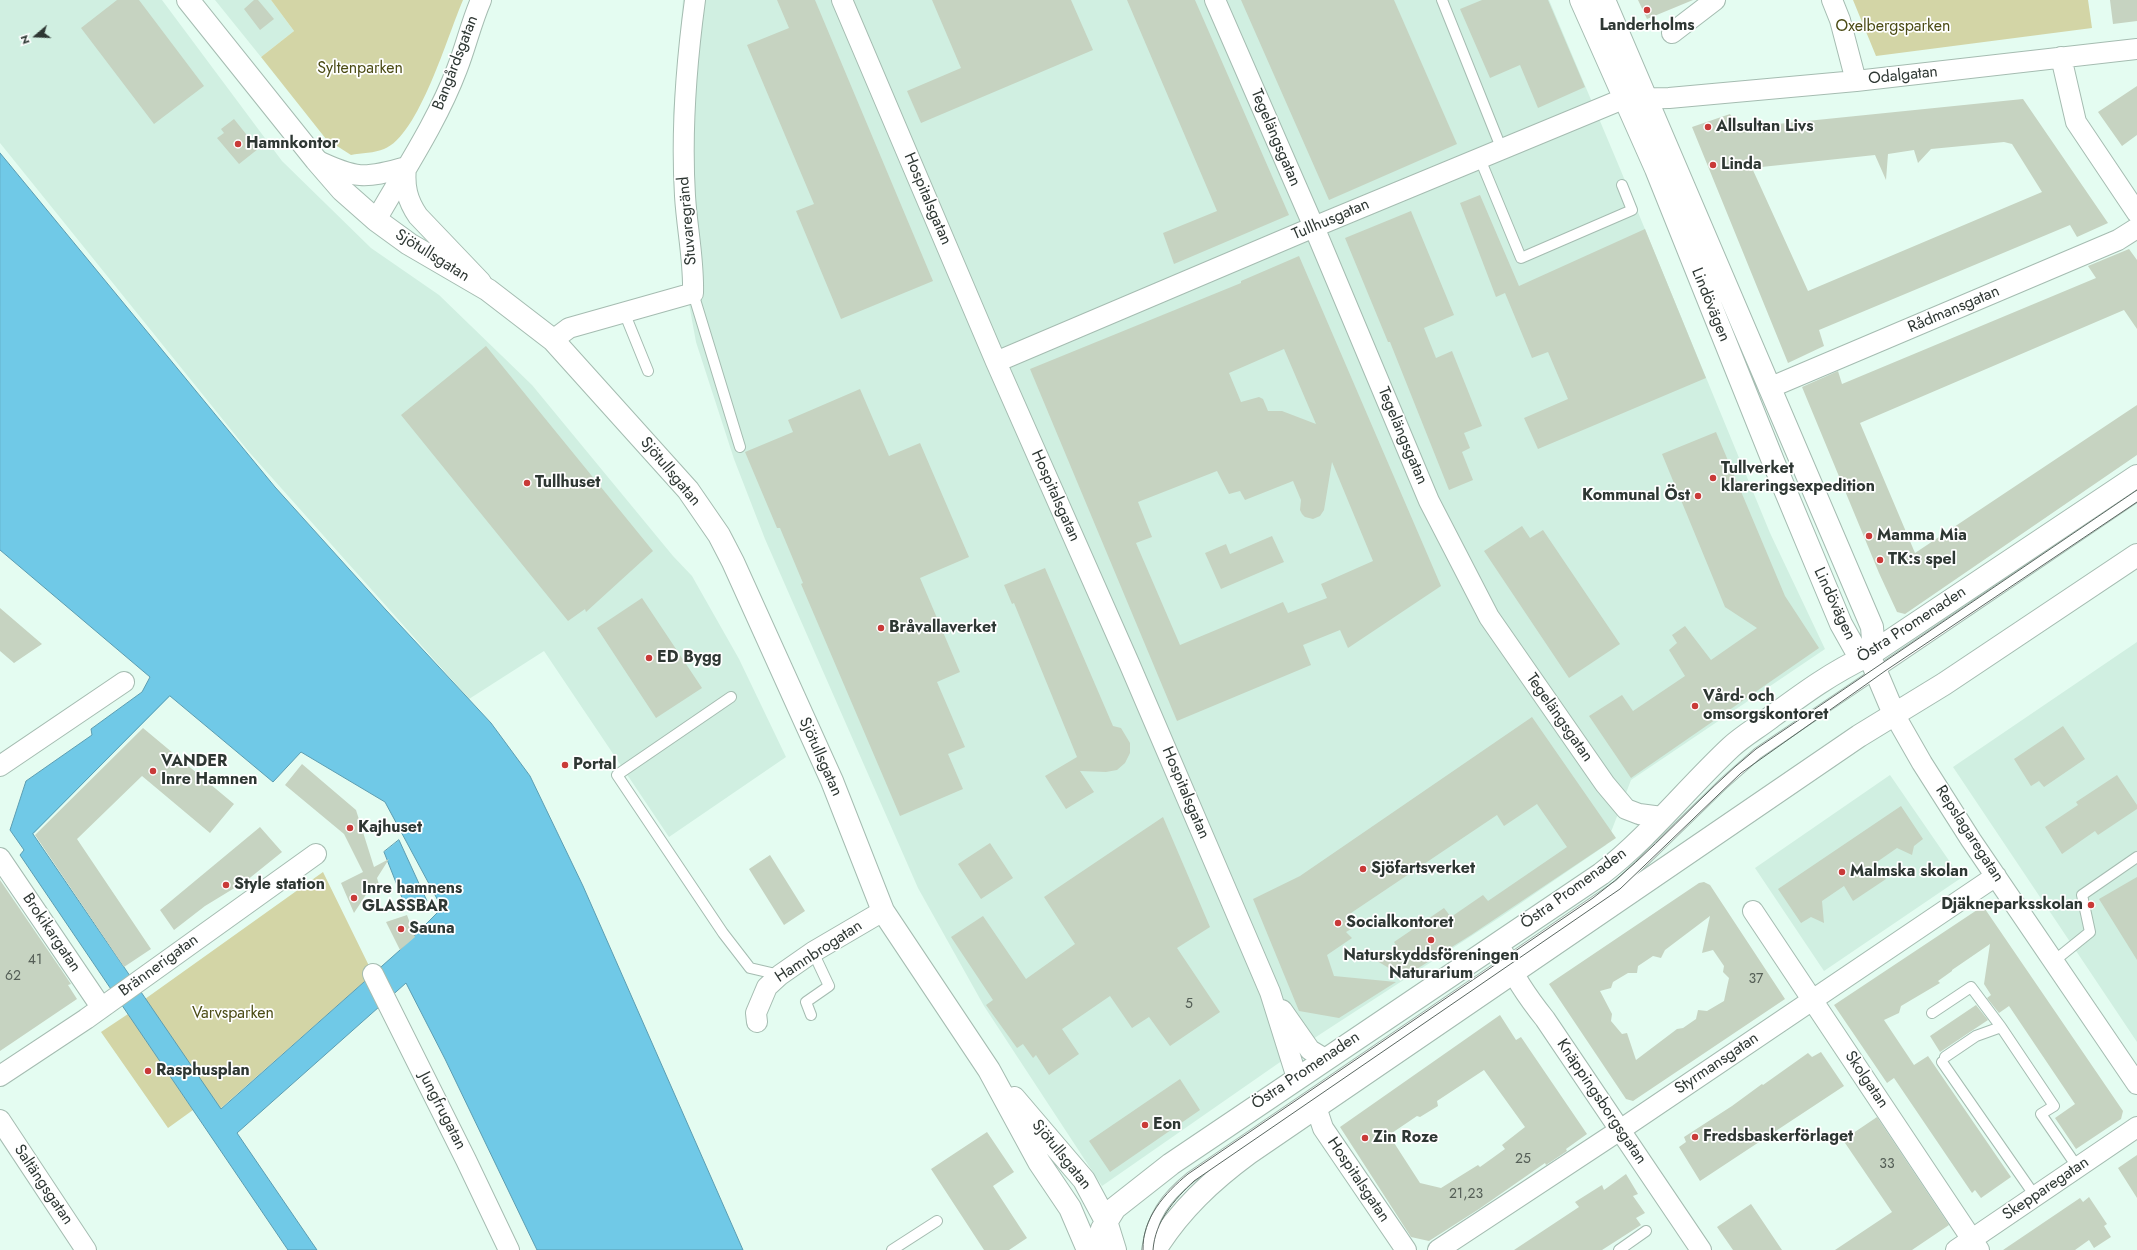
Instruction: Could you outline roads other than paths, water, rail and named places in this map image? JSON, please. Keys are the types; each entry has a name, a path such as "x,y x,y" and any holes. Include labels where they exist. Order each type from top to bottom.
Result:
{"main road":[{"name":"Sjötullsgatan","path":"188,0 316,160 342,190 376,220 409,244 488,290 553,340 688,490 719,535 734,562 832,781 883,911 989,1070 1038,1162 1070,1208 1088,1250"},
{"name":"Lindövägen","path":"1581,0 1623,99 1656,169 1772,461 1841,624 1855,648 1873,663"},
{"name":"Lindövägen","path":"1604,0 1872,627 1873,663"},
{"name":"Östra Promenaden","path":"1096,1250 1106,1221 1115,1208 1171,1164 1482,952 1534,919 1617,861 1732,746 1838,670 1873,663 2137,476"},
{"name":"Östra Promenaden","path":"1154,1250 1168,1229 1203,1190 1249,1153 1316,1107 1508,963 1661,871 1859,736 1944,684 2137,555"},
{"name":"Repslagaregatan","path":"1873,663 1894,714"},
{"name":"Sjötullsgatan","path":"989,1070 1084,1180 1106,1221 1115,1250"}],"street":[{"name":"Bangårdsgatan","path":"376,220 440,107 457,69 473,17 481,0"},
{"name":"Stuvaregränd","path":"693,293 693,276 685,198 683,132 687,60 695,0"},
{"name":"Hospitalsgatan","path":"842,0 996,362 1129,663 1270,992 1297,1078"},
{"name":"Tegelängsgatan","path":"1215,0 1314,227 1429,501 1489,617 1605,784 1626,809 1639,814 1662,817"},
{"path":"1672,33 1715,0"},
{"path":"1832,0 1840,20 1856,81"},
{"name":"Odalgatan","path":"1669,98 1856,81 2137,49"},
{"path":"2061,58 2076,122 2137,213"},
{"name":"Tullhusgatan","path":"996,362 1314,227 1623,99 1645,97 1669,98"},
{"path":"316,160 354,175 377,175 406,167"},
{"name":"Bangårdsgatan","path":"406,167 406,192 411,206 418,216 488,290"},
{"name":"Rådmansgatan","path":"1769,388 2118,240 2137,228"},
{"path":"553,340 569,328 693,293"},
{"path":"0,766 124,682"},
{"name":"Repslagaregatan","path":"1894,714 1922,763 1996,876 2137,1084"},
{"name":"Brännerigatan","path":"0,1076 142,979 316,854"},
{"name":"Brokikargatan","path":"0,858 107,1003"},
{"name":"Styrmansgatan","path":"1438,1250 1620,1130 1996,876"},
{"name":"Hamnbrogatan","path":"757,1022 756,1013 767,987 780,975 814,952 883,911"},
{"name":"Skolgatan","path":"1753,911 1813,1000 1969,1246"},
{"path":"1508,963 1510,943 1534,919"},
{"path":"1482,952 1494,952 1508,963"},
{"name":"Knäppingsborgsgatan","path":"1508,963 1701,1250"},
{"name":"Jungfrugatan","path":"372,974 466,1160 509,1250"},
{"name":"Hospitalsgatan","path":"1270,992 1310,1050 1325,1059"},
{"name":"Hospitalsgatan","path":"1316,1107 1323,1128 1406,1250"},
{"name":"Saltängsgatan","path":"0,1120 86,1250"},
{"name":"Skepparegatan","path":"1969,1246 2035,1196 2137,1127"}],"lane":[{"path":"1442,0 1502,150"},
{"path":"1480,159 1521,258 1632,210 1622,185"},
{"path":"693,293 740,447"},
{"path":"624,312 648,371"},
{"name":"Östra Promenaden","path":"1147,1250 1150,1233 1161,1208 1167,1198 1187,1180 1508,963 1619,884 1724,783 1758,753 1873,663 2137,496"},
{"path":"730,697 617,775 723,933 750,968 780,975"},
{"path":"2054,961 2090,932 2082,895 2137,857"},
{"path":"811,1015 806,1002 829,986 814,952"},
{"path":"1432,986 1472,987"},
{"path":"1932,1013 1971,987 2001,1026 2054,1106 2041,1114 2078,1168"},
{"path":"2001,1026 1976,1036 1944,1060 2035,1196"},
{"path":"892,1250 937,1221"},
{"path":"1619,1250 1646,1231"}],"water":[{"path":"0,153 275,487 491,723 530,776 583,886 743,1250 537,1250 445,1059 406,983 237,1133 317,1250 288,1250 20,855 24,850 10,830 26,781 92,735 91,729 142,692 150,677 0,550","holes":["170,696 273,782 301,752 385,802 442,908 400,950 221,1109 33,834"]},
{"path":"399,840 427,901 406,908 384,852"}],"tram line":[{"path":"1143,1250 1146,1227 1156,1207 1171,1189 1188,1174 1593,898 1635,863 1735,767 1756,749 2137,490"},
{"path":"1153,1250 1157,1230 1162,1220 1179,1196 1194,1181 1620,889 1741,773 1885,671 2137,502"}],"place":[{"name":"Landerholms","path":"1647,10"},
{"name":"Allsultan Livs","path":"1708,127"},
{"name":"Hamnkontor","path":"238,144"},
{"name":"Linda","path":"1713,165"},
{"name":"Tullverket klareringsexpedition","path":"1713,478"},
{"name":"Tullhuset","path":"527,483"},
{"name":"Kommunal Öst","path":"1698,496"},
{"name":"Mamma Mia","path":"1869,536"},
{"name":"TK:s spel","path":"1880,560"},
{"name":"Bråvallaverket","path":"881,628"},
{"name":"ED Bygg","path":"649,658"},
{"name":"Vård- och omsorgskontoret","path":"1695,706"},
{"name":"Portal","path":"565,765"},
{"name":"VANDER Inre Hamnen","path":"153,771"},
{"name":"Kajhuset","path":"350,828"},
{"name":"Sjöfartsverket","path":"1363,869"},
{"name":"Malmska skolan","path":"1842,872"},
{"name":"Style station","path":"226,885"},
{"name":"Inre hamnens GLASSBAR","path":"354,898"},
{"name":"Djäkneparksskolan","path":"2091,905"},
{"name":"Socialkontoret","path":"1338,923"},
{"name":"Sauna","path":"401,929"},
{"name":"Naturskyddsföreningen Naturarium","path":"1431,940"},
{"name":"Rasphusplan","path":"148,1071"},
{"name":"Eon","path":"1145,1125"},
{"name":"Fredsbaskerförlaget","path":"1695,1137"},
{"name":"Zin Roze","path":"1365,1138"}],"park label":[{"name":"Oxelbergsparken","path":"1893,27"},
{"name":"Syltenparken","path":"360,69"},
{"name":"Varvsparken","path":"233,1014"}]}
